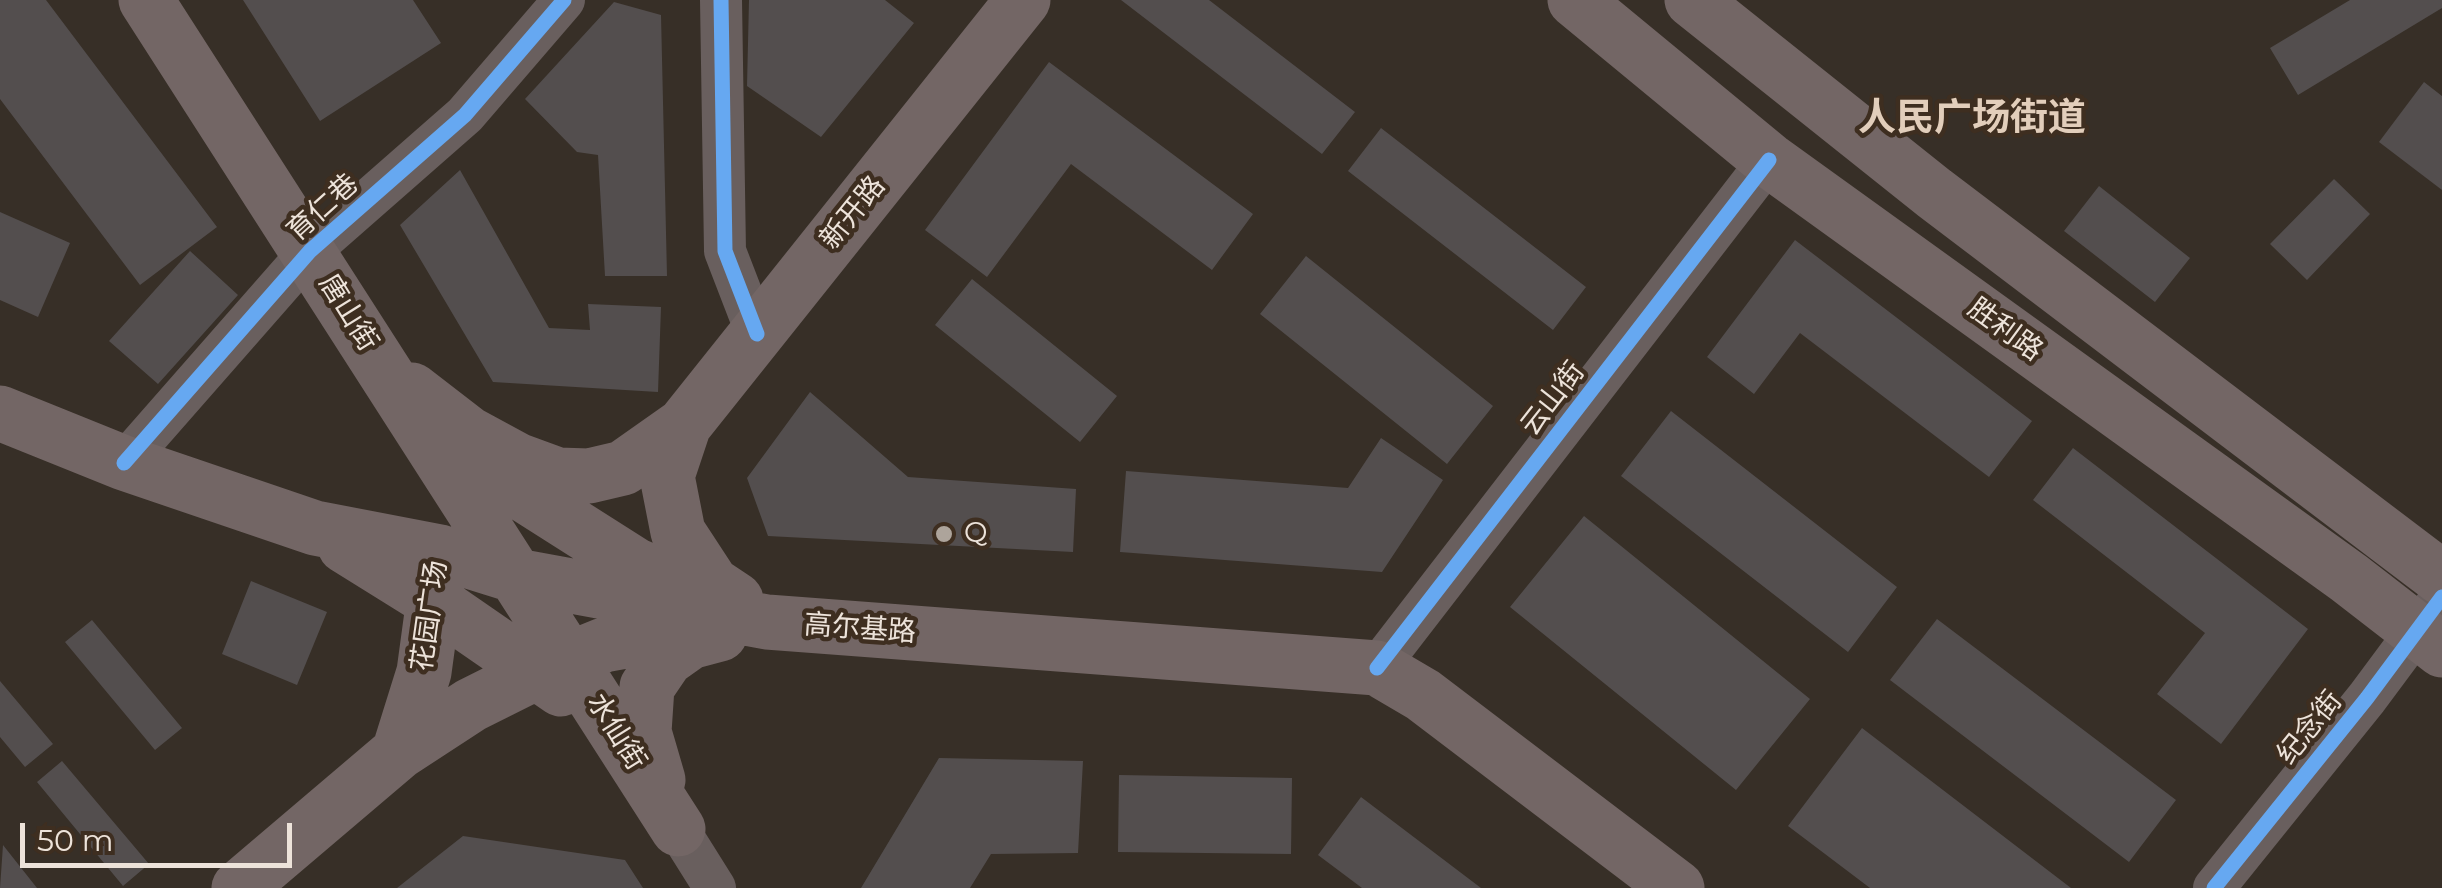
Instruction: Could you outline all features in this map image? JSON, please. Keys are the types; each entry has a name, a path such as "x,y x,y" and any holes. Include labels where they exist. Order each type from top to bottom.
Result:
{"main road":[{"name":"唐山街","path":"146,0 517,576"},
{"name":"新开路","path":"684,425 1023,0"},
{"name":"胜利路","path":"1575,0 1769,160 2434,625"},
{"path":"1692,0 1934,193 2442,578"},
{"path":"382,367 469,434 516,460 558,475 590,476 623,468 684,425"},
{"path":"382,367 473,462 538,506 635,565 767,622"},
{"name":"花园广场","path":"382,367 435,500 437,577 424,672 400,752"},
{"name":"高尔基路","path":"0,412 124,463 315,528 437,577 517,576 767,622 1377,668 1423,695 1677,888"},
{"path":"684,425 667,476 678,532 712,584 767,622"},
{"path":"315,528 395,601 412,640 400,752"},
{"name":"水仙街","path":"517,576 552,666 678,829"},
{"path":"437,577 552,666"},
{"path":"239,888 400,752 471,706 604,645 686,628 767,622"},
{"path":"678,829 655,774 644,732 647,687 666,659 690,642 767,622"}],"street":[{"name":"育仁巷","path":"124,463 310,251 465,115 564,0"},
{"path":"720,0 725,251 757,334"},
{"name":"云山街","path":"1377,668 1769,160"},
{"name":"纪念街","path":"2214,888 2434,625"},
{"name":"水仙街","path":"678,829 715,888"}],"building":[{"path":"0,0 46,0 217,227 140,285 0,99"},
{"path":"243,0 413,0 441,43 320,121"},
{"path":"749,0 885,0 914,23 821,137 747,86"},
{"path":"1121,0 1209,0 1355,112 1322,154"},
{"path":"2350,0 2442,0 2442,8 2298,95 2270,48"},
{"path":"614,2 661,15 667,276 605,276 598,155 577,152 525,99"},
{"path":"1049,62 1253,214 1212,270 1071,164 987,277 925,230"},
{"path":"2424,82 2442,96 2442,190 2379,142"},
{"path":"1381,128 1586,287 1553,330 1348,171"},
{"path":"460,170 549,328 590,330 588,304 661,307 658,392 493,382 400,225"},
{"path":"2334,179 2370,214 2307,280 2270,244"},
{"path":"2099,186 2190,258 2155,302 2064,231"},
{"path":"0,212 70,243 38,317 0,300"},
{"path":"1795,240 2032,421 1989,477 1800,333 1754,394 1707,357"},
{"path":"190,251 238,295 158,384 109,341"},
{"path":"1306,256 1493,406 1447,464 1260,314"},
{"path":"972,279 1117,396 1080,442 935,325"},
{"path":"810,392 908,477 1076,489 1073,552 768,536 747,478"},
{"path":"1671,411 1897,587 1848,652 1621,476"},
{"path":"1381,438 1443,480 1382,572 1120,552 1126,471 1348,488"},
{"path":"2073,448 2308,629 2221,744 2157,694 2205,633 2033,500"},
{"path":"1584,516 1810,699 1736,790 1510,607"},
{"path":"251,581 327,612 297,685 222,654"},
{"path":"1937,619 2176,800 2129,862 1890,680"},
{"path":"92,620 182,728 155,750 65,642"},
{"path":"0,681 53,744 25,767 0,737"},
{"path":"1862,728 2071,888 1870,888 1788,826"},
{"path":"939,758 1083,761 1078,853 991,854 970,888 861,888"},
{"path":"62,761 149,864 123,886 37,782"},
{"path":"1119,775 1292,778 1291,854 1118,852"},
{"path":"1361,797 1481,888 1362,888 1318,855"},
{"path":"463,836 625,860 643,888 397,888"},
{"path":"3,845 37,888 0,888"}],"cycle path":[{"path":"124,463 310,251 465,115 564,0"},
{"path":"721,0 725,251 757,334"},
{"path":"1377,668 1769,160"},
{"path":"2214,888 2367,698 2442,597"}],"place":[{"name":"Q","path":"944,534"}],"district":[{"name":"人民广场街道","path":"1972,119"}]}
